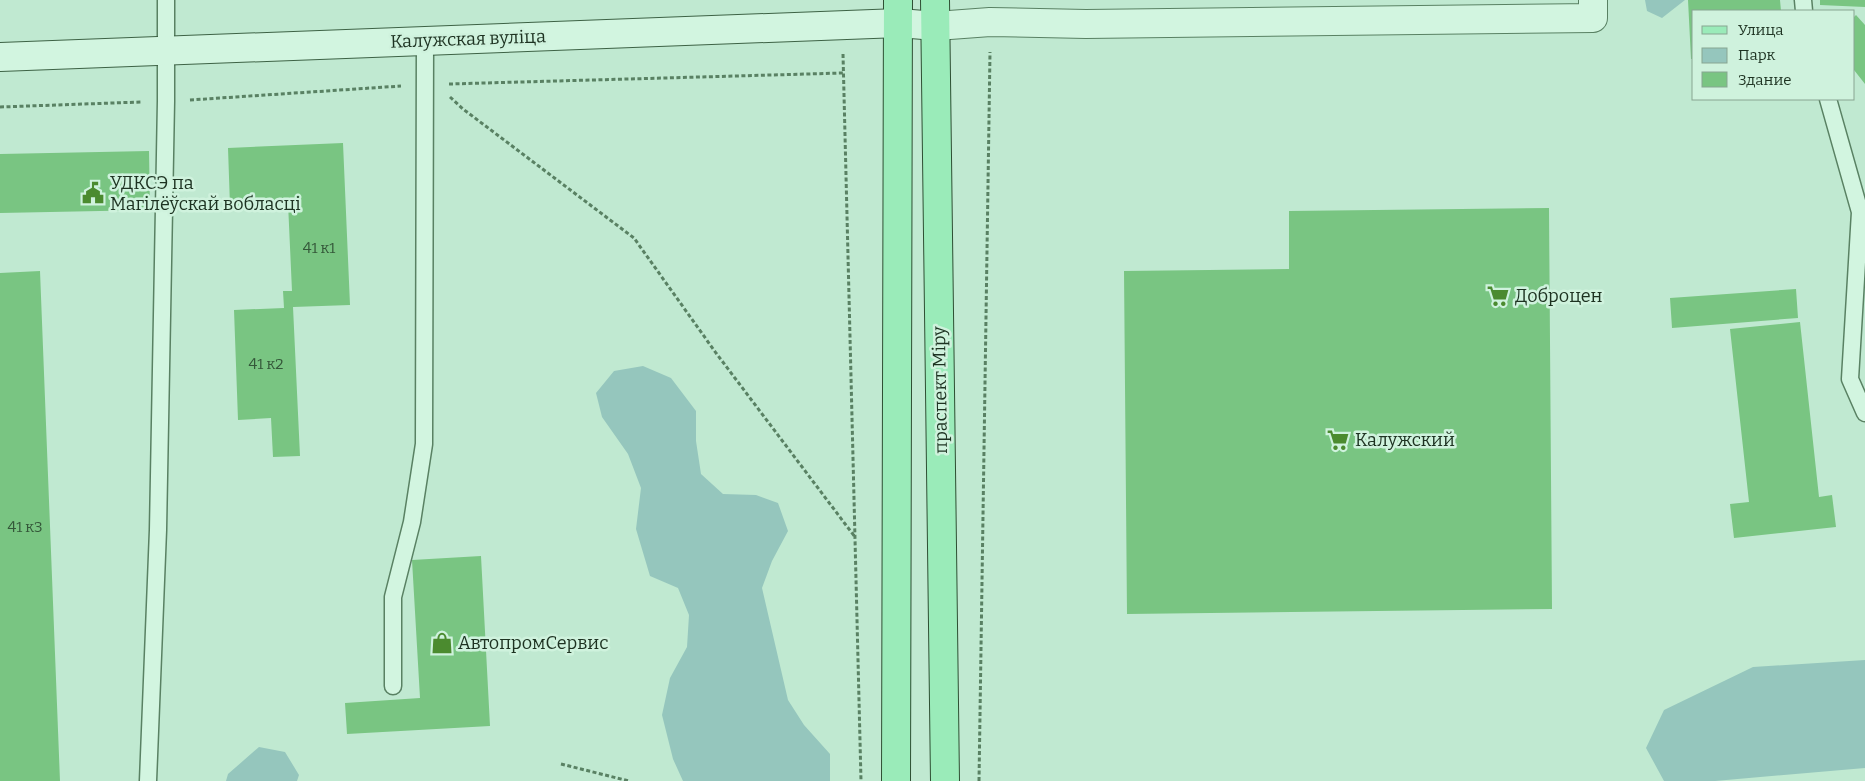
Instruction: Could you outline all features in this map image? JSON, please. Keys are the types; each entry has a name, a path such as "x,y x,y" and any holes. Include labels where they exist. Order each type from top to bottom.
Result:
{"main road":[{"path":"896,781 898,12"},
{"name":"праспект Міру","path":"936,13 945,781"}],"street":[{"name":"Калужская вуліца","path":"0,57 841,26 898,12 936,13 990,22 1086,24 1593,18 1593,0"}],"lane":[{"path":"148,781 158,520 167,50 166,0"},
{"path":"393,686 392,597 412,522 424,444 425,40"},
{"path":"1828,100 1863,214 1850,379 1865,413"}],"path":[{"path":"979,781 990,22"},
{"path":"841,26 861,781"},
{"path":"449,97 634,238 716,353 855,537"},
{"path":"561,764 629,781"}],"green space":[{"path":"1645,0 1685,0 1662,18 1647,11"},
{"path":"643,366 671,378 696,411 696,441 701,474 723,494 756,495 778,503 788,531 772,561 762,588 788,700 804,725 830,754 830,781 683,781 673,759 662,715 670,678 687,647 689,615 678,588 650,576 636,529 641,488 628,454 602,417 596,393 614,371"},
{"path":"1865,660 1865,768 1715,781 1664,781 1646,748 1664,710 1753,667"},
{"path":"259,747 285,752 299,775 297,781 226,781 228,774"}],"building":[{"path":"1688,0 1780,0 1781,10 1692,10 1691,59"},
{"path":"1820,0 1865,0 1865,7 1820,5"},
{"path":"1855,16 1865,25 1865,84 1855,71"},
{"path":"343,143 350,305 293,307 300,456 273,457 271,418 238,420 234,310 284,308 283,291 292,291 288,203 230,206 228,148"},
{"path":"149,151 150,210 0,213 0,154"},
{"name":"Калужский","path":"1549,208 1552,609 1127,614 1124,271 1289,269 1289,211"},
{"path":"40,271 60,781 0,781 0,273"},
{"path":"1796,289 1798,318 1672,328 1670,298"},
{"path":"1800,322 1819,497 1832,495 1836,527 1734,538 1730,504 1749,502 1730,329"},
{"path":"481,556 490,726 347,734 345,703 420,698 412,560"}],"place":[{"name":"УДКСЭ па Магілёўскай вобласці","path":"93,193"},
{"name":"Доброцен","path":"1498,296"},
{"name":"Калужский","path":"1338,440"},
{"name":"АвтопромСервис","path":"442,643"}]}
